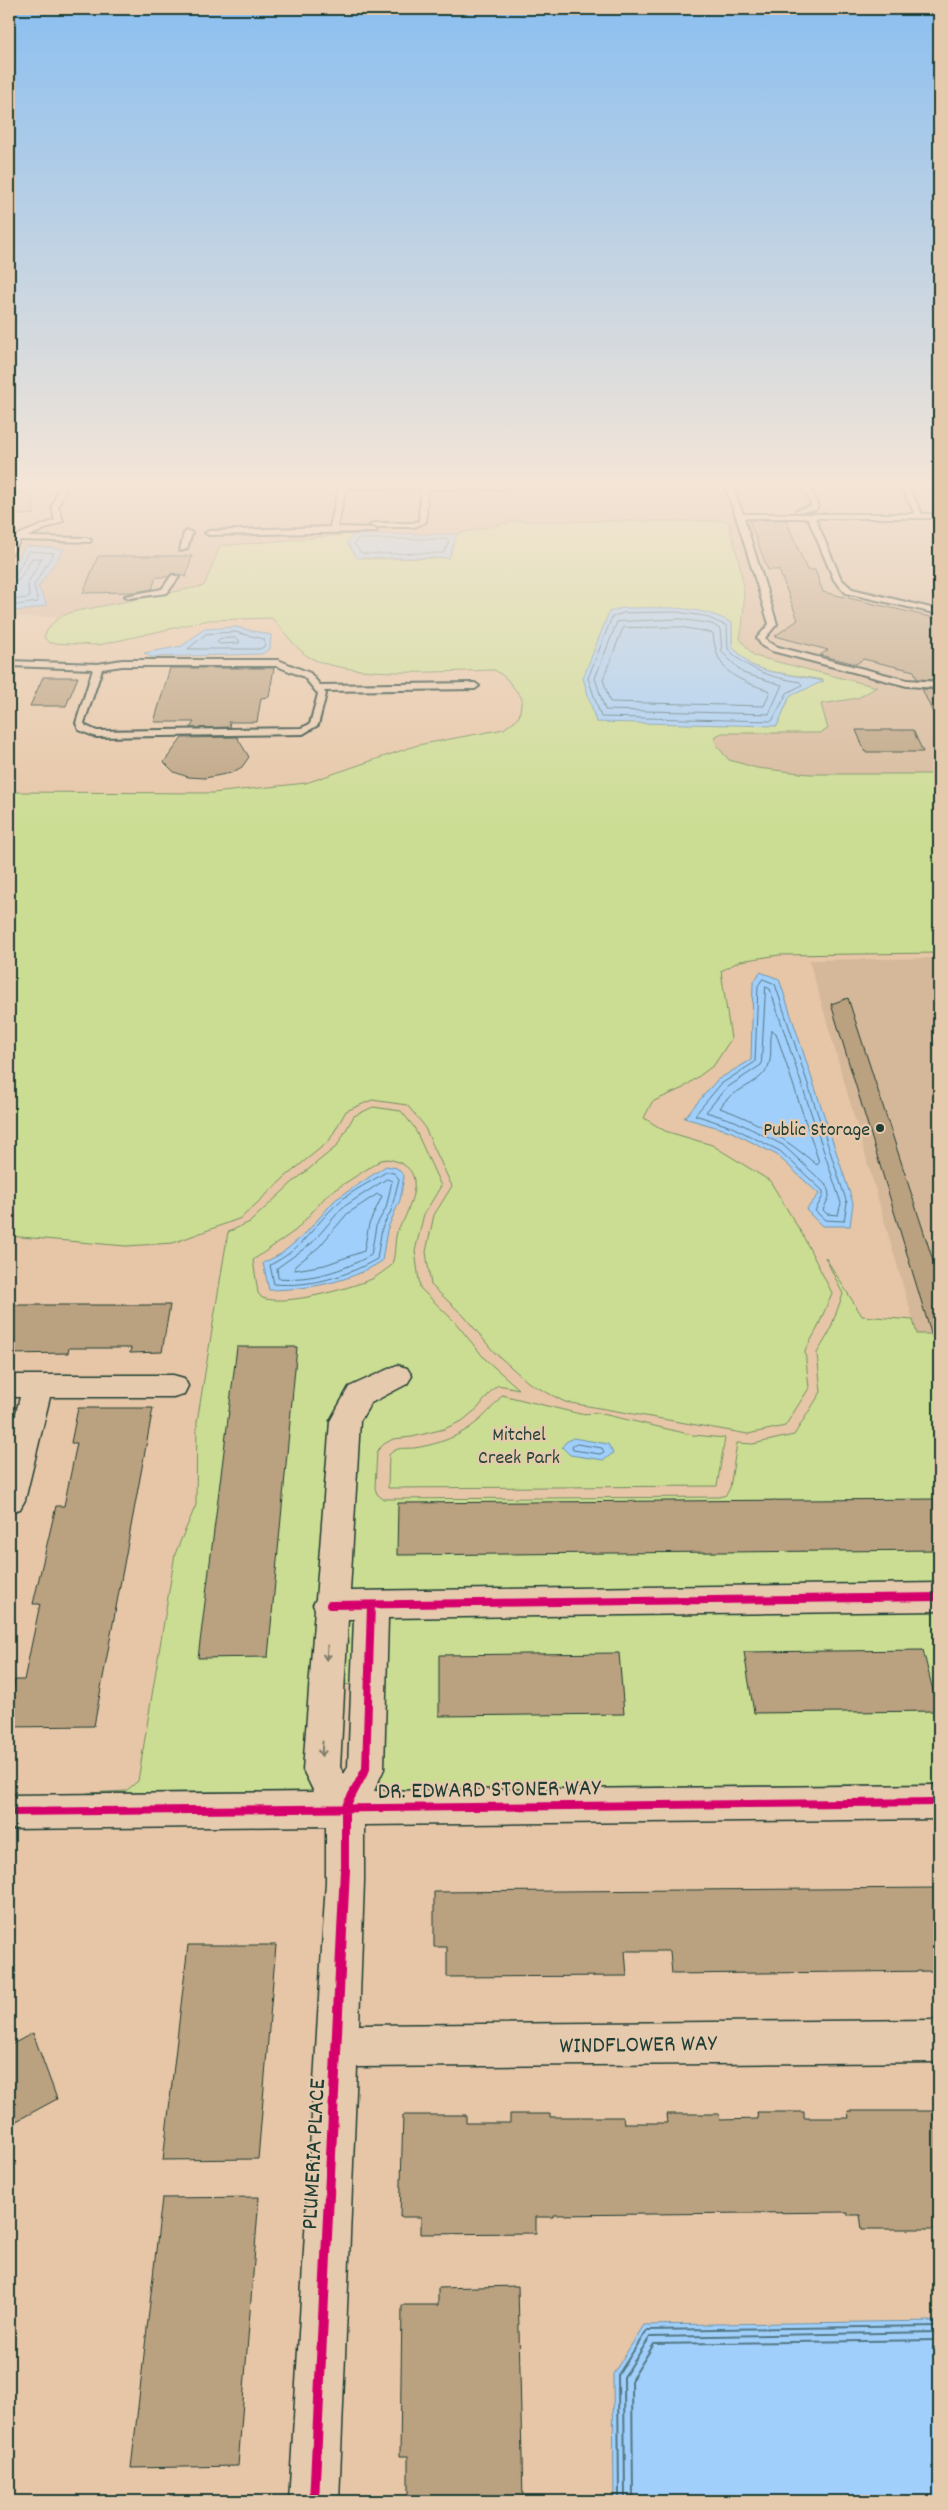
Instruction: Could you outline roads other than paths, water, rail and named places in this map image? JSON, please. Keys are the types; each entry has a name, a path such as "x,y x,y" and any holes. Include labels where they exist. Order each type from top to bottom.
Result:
{"street":[{"path":"371,1605 366,1769 345,1808 321,1770 330,1605 345,1421 360,1394 397,1376"},
{"path":"9,1500 24,1386 174,1386"},
{"path":"330,1605 939,1597"},
{"path":"325,1700 368,1700"},
{"name":"DR. EDWARD STONER WAY","path":"9,1812 939,1802"},
{"name":"PLUMERIA PLACE","path":"314,2501 345,1872 345,1808"},
{"name":"WINDFLOWER WAY","path":"336,2046 939,2041"}],"lane":[{"path":"766,601 773,624 761,638 765,644 775,649 907,683 939,685"},
{"path":"892,601 939,612"},
{"path":"9,664 98,667 122,663 278,663 307,675 322,694 314,725 303,732 96,734 82,728 80,723 98,667"},
{"path":"317,688 475,686"}],"water":[{"path":"9,601 45,601 47,605 28,610 9,611"},
{"path":"622,608 679,608 719,617 732,623 732,647 751,665 768,671 824,681 790,696 777,726 596,722 583,678 609,612"},
{"path":"236,627 271,635 270,649 262,654 151,657 144,653 182,646 204,629"},
{"path":"760,972 779,979 853,1203 850,1226 822,1226 806,1210 819,1194 777,1155 730,1131 684,1118 717,1080 751,1060 753,984"},
{"path":"386,1166 397,1168 404,1176 400,1200 387,1230 382,1261 369,1269 342,1280 299,1288 269,1290 263,1263 281,1254 305,1234 335,1200"},
{"path":"573,1438 608,1444 613,1453 604,1460 570,1455 562,1447"},
{"path":"939,2321 939,2501 614,2501 613,2374 644,2325"}],"place":[{"name":"Public Storage","path":"880,1128"}],"park label":[{"name":"Mitchel Creek Park","path":"519,1444"}]}
